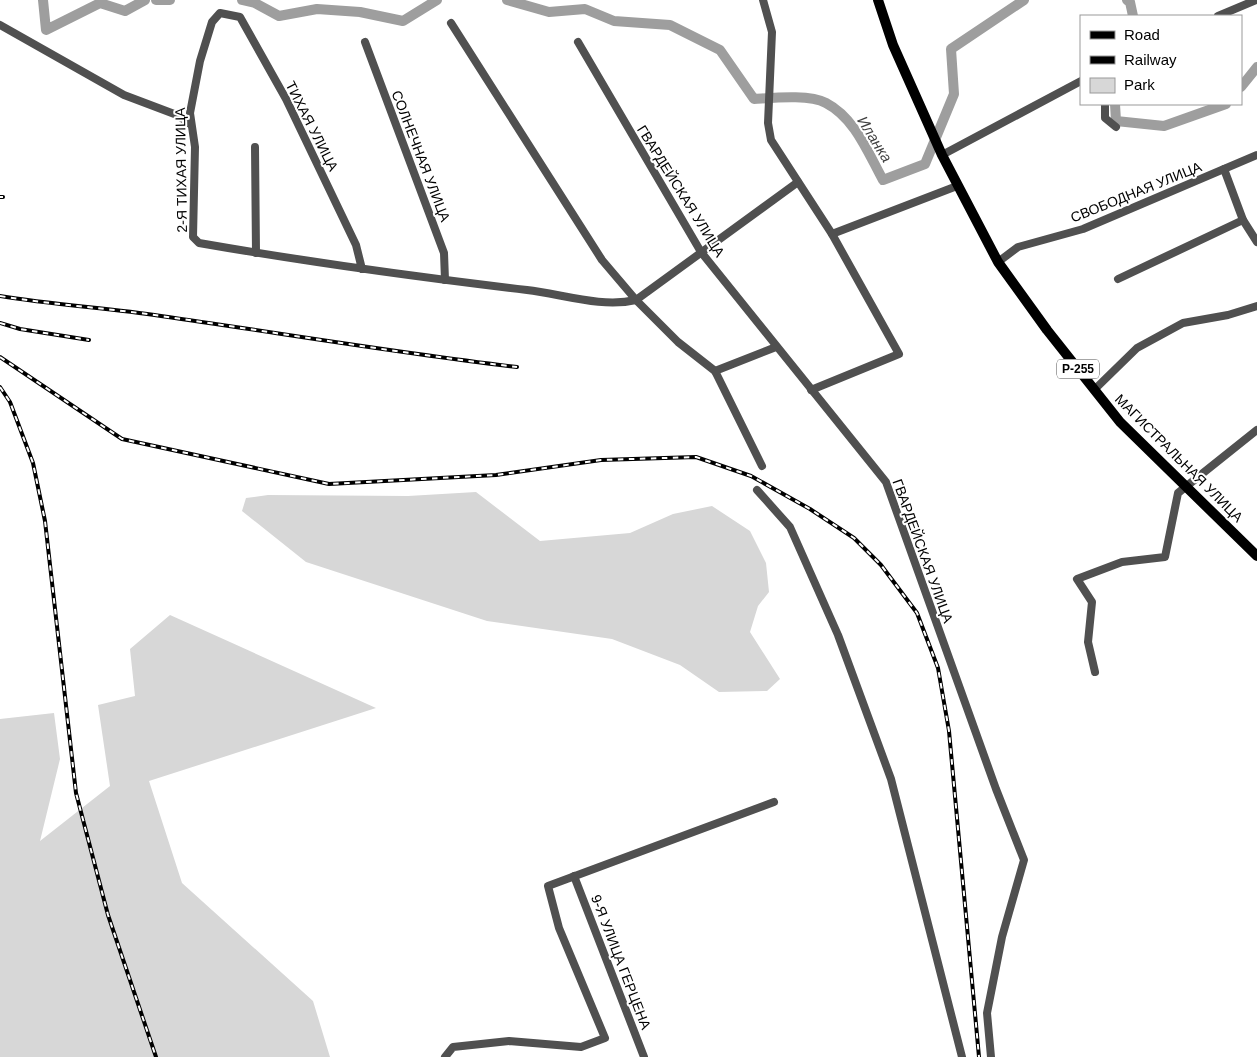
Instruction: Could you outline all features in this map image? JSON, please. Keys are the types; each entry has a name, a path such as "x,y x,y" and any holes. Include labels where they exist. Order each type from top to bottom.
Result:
{"main road":[{"name":"Р-255","path":"878,0 893,45 941,153"},
{"name":"МАГИСТРАЛЬНАЯ УЛИЦА","path":"941,153 998,262 1094,390 1120,422 1257,556"}],"street":[{"path":"763,0 772,32 768,107 768,123 772,140 832,234 899,354 811,390"},
{"path":"1220,15 1256,0"},
{"name":"2-Я ТИХАЯ УЛИЦА","path":"220,13 212,22 200,61 190,113 190,124 195,146 193,237 195,241 256,253"},
{"name":"ТИХАЯ УЛИЦА","path":"220,13 240,17 286,99 356,245 362,268"},
{"path":"451,23 602,260 636,300 678,342 715,371 762,466"},
{"path":"0,25 124,95 177,115 190,124"},
{"name":"СОЛНЕЧНАЯ УЛИЦА","path":"364,42 444,253 445,280"},
{"name":"ГВАРДЕЙСКАЯ УЛИЦА","path":"578,42 701,252 740,298 776,347 886,482 996,789 1024,860 1002,937 988,1013 992,1057"},
{"path":"941,153 1080,82"},
{"path":"1105,105 1105,118 1116,127"},
{"path":"255,147 256,253 551,293 612,304 636,300 798,182"},
{"name":"СВОБОДНАЯ УЛИЦА","path":"998,262 1018,247 1083,229 1257,155"},
{"path":"1224,169 1244,220 1257,242"},
{"path":"832,234 957,186"},
{"path":"1118,279 1244,220"},
{"path":"1094,390 1137,348 1183,323 1228,315 1257,306"},
{"path":"715,371 776,347"},
{"path":"1095,672 1088,642 1092,602 1076,579 1122,562 1165,557 1178,493 1257,430"},
{"path":"758,490 790,527 838,635 891,779 962,1057"},
{"path":"445,1057 453,1047 510,1041 581,1047 605,1038 559,928 548,886 774,802"},
{"name":"9-Я УЛИЦА ГЕРЦЕНА","path":"574,876 644,1057"}],"green space":[{"path":"476,492 540,541 630,533 673,514 712,506 750,531 766,563 769,592 758,606 750,632 780,679 767,691 719,692 680,665 612,639 487,621 306,562 242,511 246,498 268,495 408,496"},
{"path":"170,615 376,708 149,781 182,883 313,1001 330,1057 0,1057 0,719 54,713 60,759 40,841 110,786 98,705 135,696 130,649"}],"waterway":[{"name":"Иланка","path":"43,0 46,30 100,3 125,11 145,0"},
{"name":"Иланка","path":"156,0 170,0"},
{"name":"Иланка","path":"242,0 255,3 279,16 317,9 360,12 403,21 437,0"},
{"name":"Иланка","path":"507,0 549,12 585,9 614,21 670,25 720,50 754,99 810,98 826,103 836,110 860,137 883,180 925,164 954,94 951,49 1024,0"},
{"name":"Иланка","path":"1127,0 1130,2 1133,15"},
{"name":"Иланка","path":"1242,86 1257,67"},
{"name":"Иланка","path":"1115,105 1116,121 1164,126 1223,105"}],"railway":[{"path":"0,296 141,313 517,367"},
{"path":"0,323 20,329 89,340"},
{"path":"0,357 122,439 329,484 496,475 601,460 696,457 751,476 810,509 854,538 881,565 917,613 938,668 949,731 979,1057"},
{"path":"0,387 10,402 33,463 45,521 76,793 108,915 156,1057"}]}
